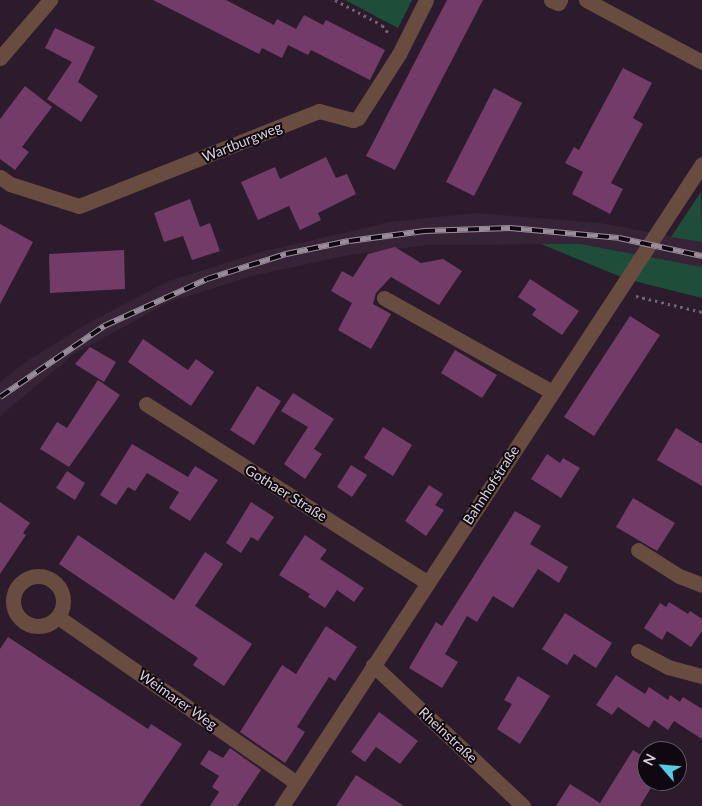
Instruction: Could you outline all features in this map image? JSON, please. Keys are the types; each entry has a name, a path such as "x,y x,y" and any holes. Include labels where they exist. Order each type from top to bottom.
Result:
{"street":[{"path":"0,58 50,0"},
{"name":"Wartburgweg","path":"0,177 10,184 79,206 319,111 353,120 358,118 399,54 426,0"},
{"path":"552,0 558,3 560,0"},
{"path":"586,0 702,62"},
{"name":"Bahnhofstraße","path":"282,806 427,582 701,167"},
{"path":"384,298 552,392"},
{"name":"Gothaer Straße","path":"146,404 427,582"},
{"path":"638,550 679,576 702,585"},
{"name":"Weimarer Weg","path":"58,617 297,783"},
{"path":"638,651 668,667 702,676"},
{"name":"Rheinstraße","path":"373,665 523,806"}],"path":[{"path":"335,0 382,25 399,54"},
{"path":"618,292 702,312"}],"shaded area":[{"path":"475,213 600,223 702,242 702,267 581,244 427,245 349,255 252,276 169,302 74,354 0,416 0,382 27,361 90,322 169,281 257,253 390,222"}],"green space":[{"path":"345,0 412,0 398,28"},
{"path":"701,192 702,242 671,237"},
{"path":"541,244 581,244 702,267 702,298 626,279"}],"building":[{"path":"153,0 226,0 274,25 277,19 296,29 304,15 323,25 326,20 385,50 370,80 311,50 308,55 288,45 282,58 262,48 259,54"},
{"path":"447,0 483,0 395,170 366,156"},
{"path":"55,28 95,47 78,82 98,96 81,122 47,99 72,62 45,48"},
{"path":"623,68 652,83 633,118 643,124 611,183 623,189 610,214 572,194 583,172 565,163 574,147 579,150"},
{"path":"25,86 52,107 22,147 29,152 15,170 0,159 0,119"},
{"path":"494,88 522,103 474,196 446,182"},
{"path":"326,157 336,178 347,174 356,194 318,213 321,220 300,230 289,206 258,220 241,182 275,167 280,179"},
{"path":"190,199 200,227 210,223 220,251 192,260 183,236 164,242 154,213"},
{"path":"0,224 33,242 0,304"},
{"path":"395,247 421,263 443,259 462,271 439,305 391,277 376,293 373,304 391,314 371,349 338,330 352,303 331,291 342,271 353,277 368,254"},
{"path":"124,250 125,289 50,293 49,254"},
{"path":"530,279 579,311 562,335 532,315 536,309 518,297"},
{"path":"630,316 660,335 594,436 564,417"},
{"path":"143,339 188,370 196,359 214,372 191,406 128,362"},
{"path":"90,347 116,362 104,382 75,364"},
{"path":"455,350 497,375 482,398 441,373"},
{"path":"98,380 120,395 69,467 40,449 57,422 67,428"},
{"path":"257,386 281,401 254,445 230,430"},
{"path":"293,393 334,419 314,449 322,454 305,479 284,464 308,427 281,411"},
{"path":"383,427 412,445 393,476 364,458"},
{"path":"676,428 702,444 702,486 657,460"},
{"path":"132,444 188,477 195,466 218,480 190,521 169,508 179,492 147,473 135,491 128,487 116,505 100,495"},
{"path":"547,454 560,463 563,458 580,468 561,498 531,479"},
{"path":"351,465 367,475 352,497 337,487"},
{"path":"67,471 85,483 75,500 56,488"},
{"path":"429,485 443,494 435,505 444,510 426,536 405,521"},
{"path":"633,498 675,523 657,551 616,527"},
{"path":"0,502 30,523 23,533 26,535 0,574"},
{"path":"251,502 274,517 258,541 251,537 241,553 226,543"},
{"path":"515,511 541,526 530,544 568,567 559,583 538,569 513,608 493,596 477,622 467,616 445,654 458,662 442,688 409,668 436,622 442,626"},
{"path":"78,535 174,600 205,552 223,564 195,606 252,644 224,686 193,665 198,658 59,564"},
{"path":"305,535 327,550 320,559 364,588 354,602 337,590 325,608 308,597 310,594 279,575"},
{"path":"669,602 688,614 690,611 702,619 702,631 691,647 667,631 662,640 644,628 660,603 666,607"},
{"path":"565,613 612,643 596,668 574,654 567,665 542,649"},
{"path":"326,626 357,647 335,681 329,677 297,727 305,732 285,763 240,732 282,665 296,674"},
{"path":"8,637 148,729 151,724 182,744 140,806 0,806 0,649"},
{"path":"616,675 645,694 649,687 668,700 670,695 680,702 683,697 702,709 702,739 674,721 668,730 654,720 649,728 618,707 612,715 596,705"},
{"path":"518,676 550,696 520,744 497,729 512,704 504,700"},
{"path":"379,712 418,741 400,764 376,747 365,762 351,752"},
{"path":"230,748 261,770 237,806 210,806 219,792 212,787 219,776 200,764 209,750 223,758"},
{"path":"633,750 637,753 637,791 649,791 640,806 556,806 570,784 600,803"},
{"path":"356,775 404,806 336,806"}],"railway":[{"path":"0,397 104,326 207,279 286,254 349,241 424,231 510,228 619,238 702,256"}]}
